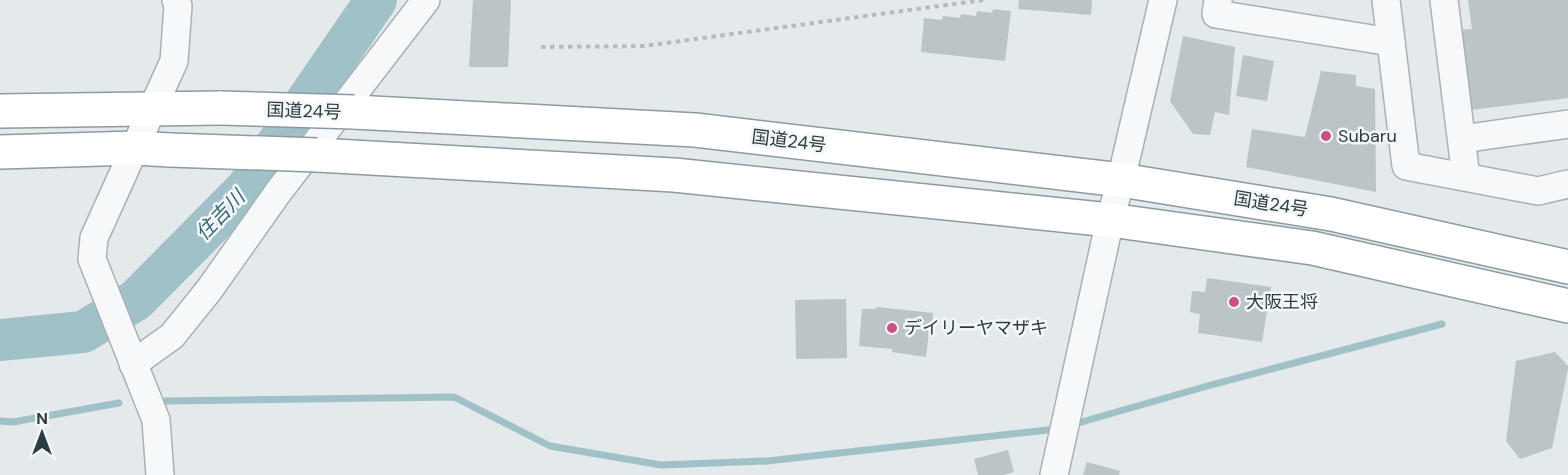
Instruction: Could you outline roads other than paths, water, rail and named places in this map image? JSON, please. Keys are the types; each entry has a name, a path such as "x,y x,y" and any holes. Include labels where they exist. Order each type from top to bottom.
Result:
{"highway":[{"name":"国道24号","path":"0,111 221,108 354,112 695,130 1121,180 1331,214 1568,267"},
{"name":"国道24号","path":"0,152 135,148 317,155 674,176 1110,220 1312,248 1568,306"}],"street":[{"path":"160,475 156,420 93,259 94,238 174,61 178,6 176,0"},
{"path":"133,364 172,336 279,191 426,0"},
{"path":"1054,475 1110,220 1162,0"},
{"path":"1218,0 1216,14 1391,42"},
{"path":"1386,0 1406,166 1538,191 1568,184"},
{"path":"1444,0 1466,177"},
{"path":"1462,139 1568,124"}],"waterway":[{"name":"住吉川","path":"0,340 83,332 136,300 247,188 376,0"},
{"path":"1071,425 1211,385 1442,324"},
{"path":"166,401 454,397 550,446 661,465 767,461 1057,429"},
{"path":"0,421 13,422 119,403"}],"place":[{"name":"Subaru","path":"1326,136"},
{"name":"大阪王将","path":"1234,302"},
{"name":"デイリーヤマザキ","path":"892,328"}]}
